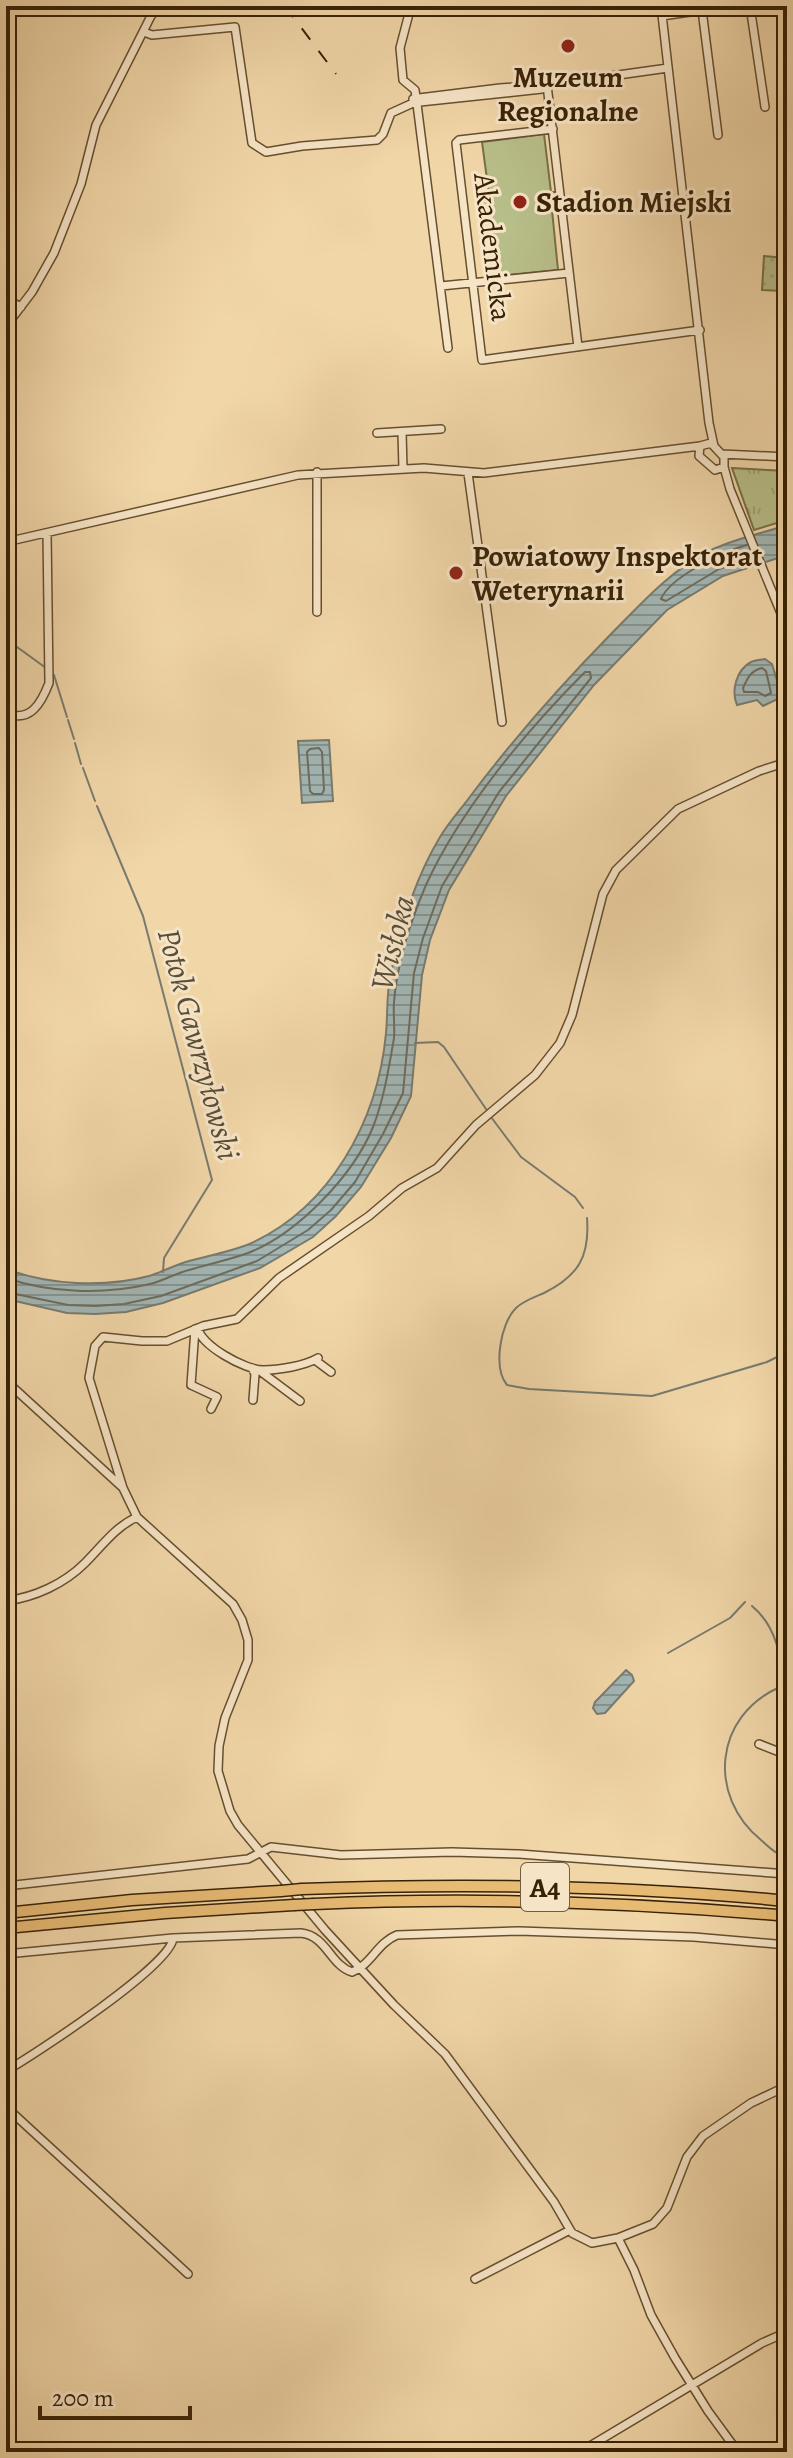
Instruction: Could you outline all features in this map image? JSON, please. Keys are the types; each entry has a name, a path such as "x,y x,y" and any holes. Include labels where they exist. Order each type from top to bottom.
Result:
{"highway":[{"name":"A4","path":"6,1913 132,1900 302,1889 440,1885 667,1892 787,1901"},
{"name":"A4","path":"6,1928 149,1914 449,1900 564,1902 787,1916"}],"street":[{"path":"6,326 21,307 58,244 84,176 96,125 153,9 139,6"},
{"path":"411,6 400,56 403,80 413,87 417,101 448,348"},
{"path":"661,6 709,423 714,446 722,454 730,489 787,628"},
{"path":"662,16 731,6"},
{"path":"750,6 765,107"},
{"path":"708,8 718,135"},
{"path":"144,32 152,35 235,27 252,143 266,152 377,140 383,134 391,113 417,101 542,89 547,85 668,68"},
{"path":"547,85 578,347"},
{"name":"Akademicka","path":"553,129 457,141 482,360 700,330"},
{"path":"441,286 569,273"},
{"path":"6,299 21,307"},
{"path":"699,456 709,423"},
{"path":"377,433 441,429"},
{"path":"402,432 403,469"},
{"path":"6,542 288,476 317,472 424,468 468,473 666,451 702,444 714,446"},
{"path":"666,451 699,456 730,489"},
{"path":"722,454 787,457"},
{"path":"715,470 743,457"},
{"path":"317,472 317,612"},
{"path":"468,473 502,722"},
{"path":"6,713 20,717 30,714 46,691 50,672 47,533"},
{"path":"787,762 759,771 678,809 616,870 603,894 564,1037 546,1064 528,1083 476,1125 437,1168 402,1188 369,1216 279,1278 243,1315 196,1328 167,1341 103,1337 97,1341 89,1378 123,1488 137,1517 233,1604 242,1620 248,1640 248,1660 225,1718 219,1746 218,1771 230,1811 238,1825 325,1930 394,2005 445,2054 554,2202 570,2230 592,2243 618,2238 653,2224 661,2217 687,2157 703,2136 751,2103 787,2086"},
{"path":"196,1328 204,1341 256,1369 300,1401"},
{"path":"196,1328 191,1385 217,1397 211,1409"},
{"path":"256,1369 316,1359 331,1372"},
{"path":"253,1400 256,1369"},
{"path":"6,1381 123,1488"},
{"path":"6,1601 36,1594 58,1583 79,1569 118,1529 137,1517"},
{"path":"759,1744 787,1755"},
{"path":"6,1886 235,1861 248,1859 271,1847 341,1855 519,1854 787,1874"},
{"path":"6,1954 173,1938 309,1934 319,1939 348,1972 361,1969 385,1941 397,1935 519,1931 694,1937 787,1945"},
{"path":"6,2071 135,1984 172,1948 173,1938"},
{"path":"6,2107 188,2274"},
{"path":"475,2279 570,2230"},
{"path":"618,2238 651,2315 691,2385 738,2452"},
{"path":"580,2452 787,2332"}],"green space":[{"name":"Stadion Miejski","path":"544,134 551,192 556,192 558,209 552,210 558,270 499,276 492,223 485,223 481,196 489,194 482,142"},
{"path":"764,256 785,258 783,291 762,290"},
{"path":"732,468 787,471 787,520 754,530"}],"water":[{"path":"787,525 787,555 723,576 667,610 594,685 506,796 449,890 430,940 422,975 411,1096 391,1138 361,1187 336,1216 313,1237 260,1268 163,1303 126,1312 95,1314 67,1313 6,1299 6,1269 40,1279 77,1283 132,1280 247,1245 303,1209 345,1158 373,1098 386,1033 389,981 399,938 423,869 447,826 539,712 656,589 693,560 717,547"},
{"path":"765,659 772,664 782,697 763,706 757,700 737,705 738,675 751,662"},
{"path":"329,740 333,801 302,803 298,741"},
{"path":"626,1670 634,1681 605,1713 597,1714 593,1708 595,1702"}],"waterway":[{"name":"Potok Gawrzyłowski","path":"6,333 38,290"},
{"name":"Potok Gawrzyłowski","path":"6,639 46,668"},
{"name":"Potok Gawrzyłowski","path":"54,675 67,717"},
{"name":"Potok Gawrzyłowski","path":"68,720 74,739"},
{"name":"Potok Gawrzyłowski","path":"75,743 81,764"},
{"name":"Potok Gawrzyłowski","path":"83,768 95,801"},
{"name":"Potok Gawrzyłowski","path":"97,806 143,916 212,1180 164,1258 163,1272"},
{"path":"415,1043 438,1042 444,1047 488,1112"},
{"path":"491,1117 521,1157 575,1197 583,1208"},
{"path":"587,1218 584,1254 573,1272 556,1286 526,1301 510,1315 502,1335 499,1357 507,1385 652,1396 767,1362 787,1352"},
{"path":"668,1653 730,1618 745,1602"},
{"path":"752,1606 767,1623 776,1643 781,1665 780,1687 758,1700 742,1717 731,1737 726,1758 726,1780 732,1802 744,1822 770,1848 787,1856"}],"railway":[{"path":"285,6 336,74"}],"place":[{"name":"Muzeum Regionalne","path":"568,46"},
{"name":"Stadion Miejski","path":"520,202"},
{"name":"Powiatowy Inspektorat Weterynarii","path":"456,573"}],"water label":[{"name":"Wisłoka","path":"392,943"}]}
